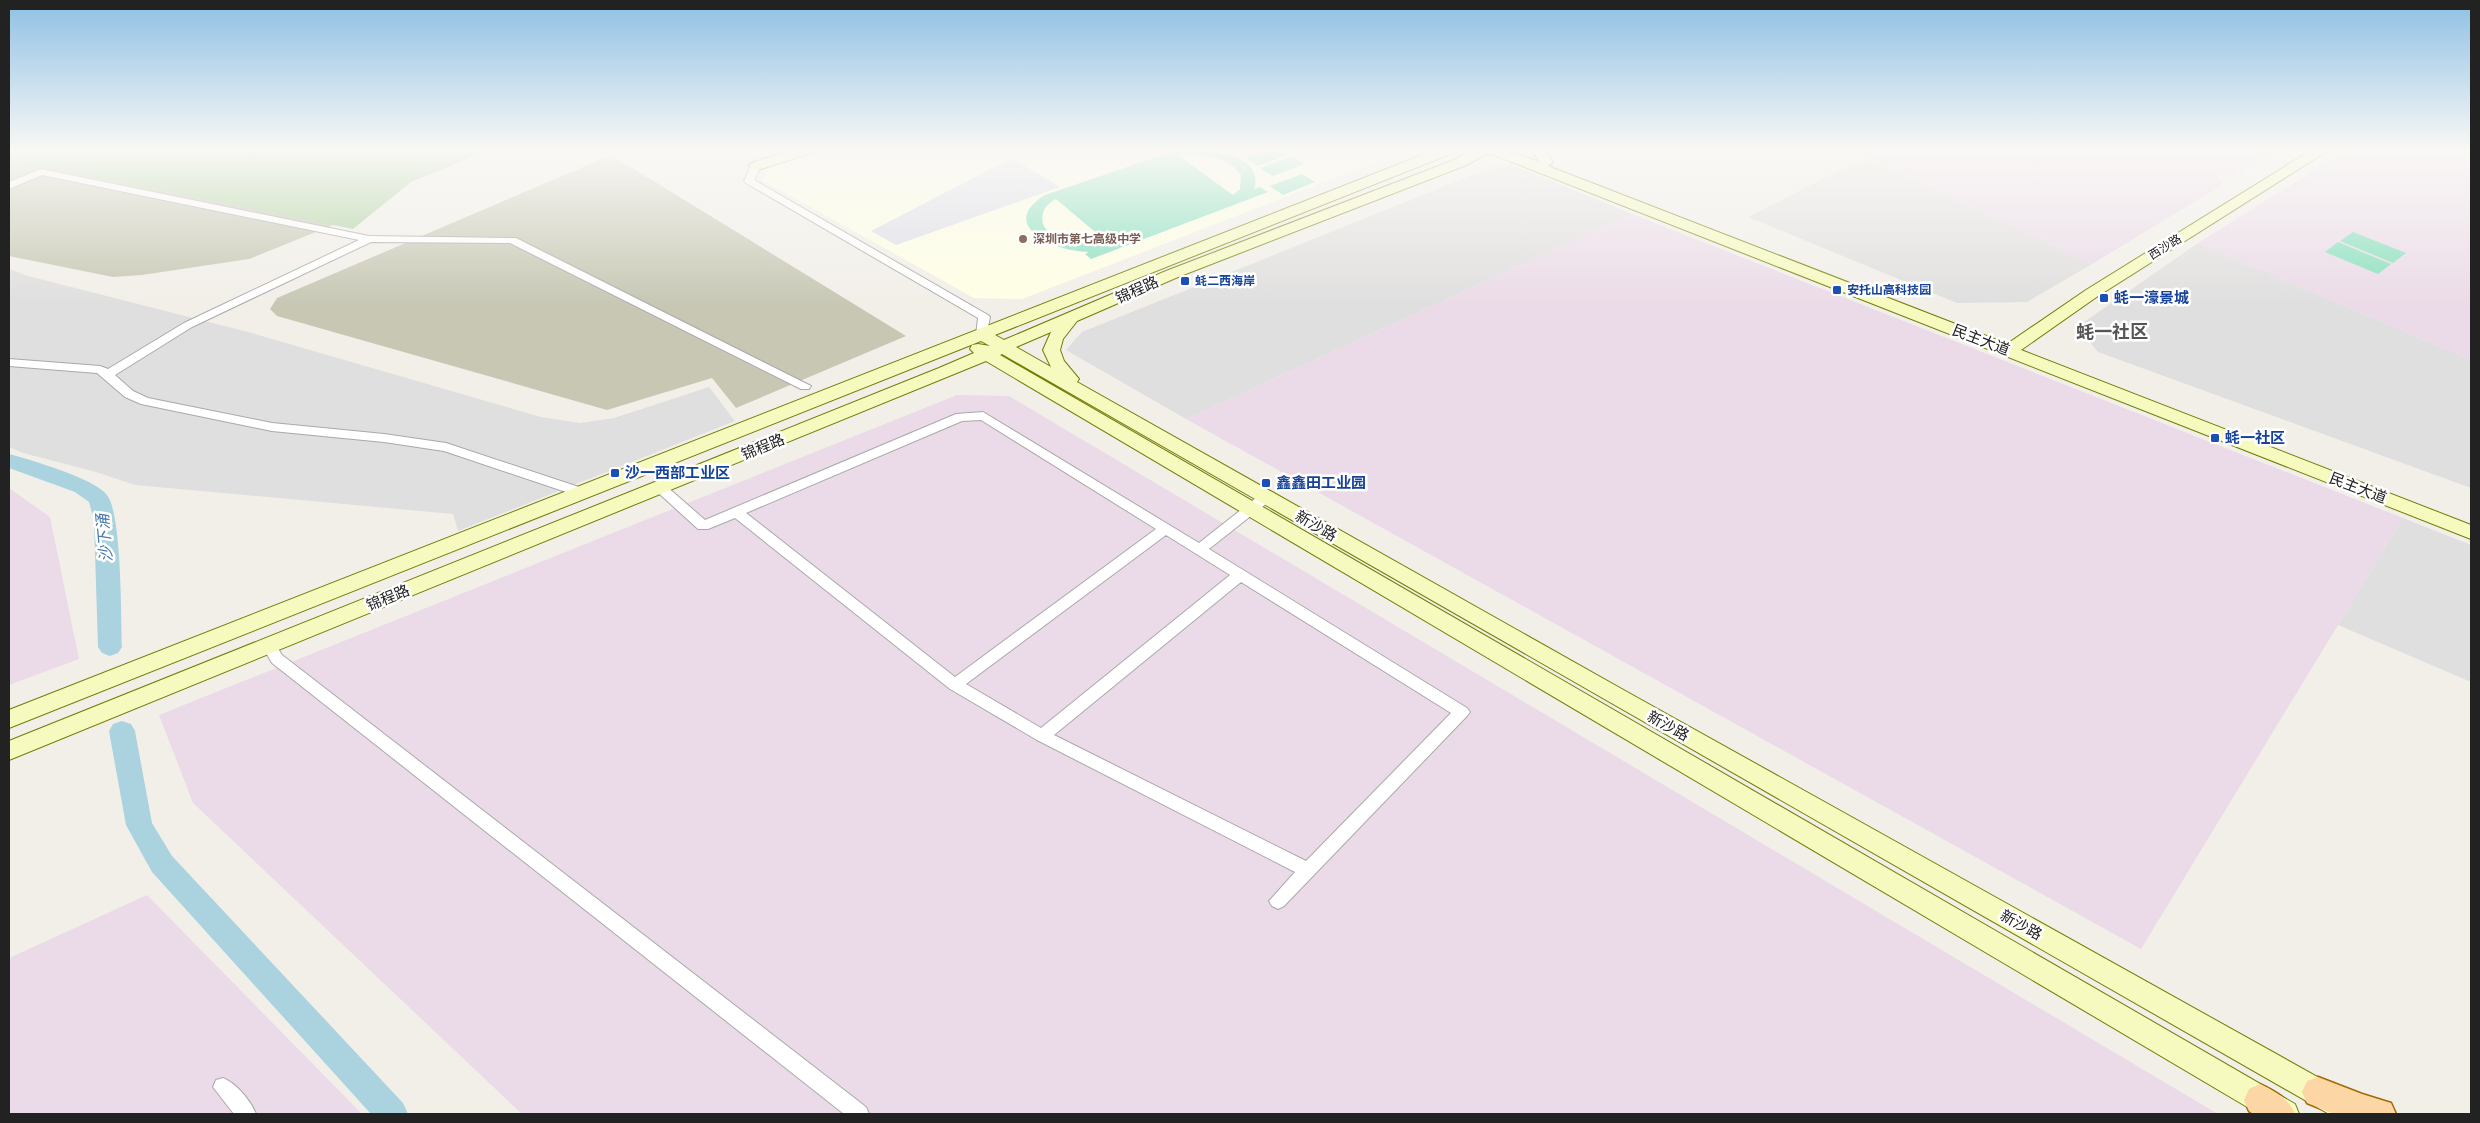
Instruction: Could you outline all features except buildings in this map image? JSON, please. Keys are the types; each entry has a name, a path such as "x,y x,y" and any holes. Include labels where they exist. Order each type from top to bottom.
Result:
{"main road":[{"name":"锦程路","path":"9,719 583,493 985,344 1334,200"},
{"name":"锦程路","path":"9,751 948,371 985,344 1075,318 1340,200"},
{"name":"民主大道","path":"1635,200 2013,347 2471,520"},
{"name":"民主大道","path":"1653,200 2471,532"},
{"name":"西沙路","path":"2013,347 2092,293 2241,200"},
{"path":"1075,318 1057,334 1051,344 1053,361 1081,391"},
{"name":"新沙路","path":"985,344 1026,377 1259,503 2356,1114"},
{"name":"新沙路","path":"985,344 1081,391 1259,503 2275,1109"},
{"path":"948,371 973,366 995,368 1026,377"},
{"path":"2318,1092 2362,1110 2380,1114"}],"street":[{"path":"180,200 369,239 512,240 805,386"},
{"path":"783,200 984,317 985,344"},
{"path":"108,374 188,325 369,239"},
{"path":"9,362 100,370 108,374 129,394 145,401 272,427 384,438 446,447 583,493"},
{"path":"660,488 704,526 960,417 983,416 1462,712 1278,902"},
{"path":"1199,550 1259,503"},
{"path":"736,512 954,686 1042,736 1308,870"},
{"path":"954,686 1165,529"},
{"path":"1042,736 1240,575"},
{"path":"269,646 277,659 859,1114"},
{"path":"223,1087 246,1114"}],"shaded area":[{"path":"9,200 299,200 363,213 249,259 142,275 113,277 9,256"},
{"path":"505,200 685,200 906,336 736,408 712,378 607,410 277,316 270,309 277,298"},
{"path":"799,200 1277,200 1022,299 974,298"},
{"path":"930,200 1022,200 896,245 871,231"},
{"name":"蚝二西海岸","path":"1409,200 1599,200 1632,214 1186,419 1066,350 1082,332"},
{"path":"1781,200 1958,200 2092,264 2027,302 1957,303 1748,217"},
{"path":"1958,200 2197,200 2092,264"},
{"path":"2266,200 2471,200 2471,360 2198,243"},
{"path":"1632,214 2403,518 2141,949 1186,419"},
{"path":"2198,243 2471,360 2471,488 2098,352 2077,327"},
{"path":"9,269 28,276 248,332 541,417 580,423 614,418 709,387 735,421 458,531 453,514 135,485 96,472 23,453 9,447"},
{"path":"957,395 1009,396 2218,1114 522,1114 193,803 159,715"},
{"path":"9,488 50,517 79,659 9,685"},
{"path":"2403,518 2471,545 2471,682 2338,625"},
{"path":"147,895 362,1114 9,1114 9,958"}],"green space":[{"path":"211,200 388,200 353,229"},
{"path":"1038,200 1053,200 1048,204 1043,213 1043,223 1047,230 1055,236 1066,240 1089,244 1107,242 1058,200 1246,200 1091,259 1085,254 1089,252 1062,247 1036,235 1029,227 1026,217 1031,206"},
{"path":"2353,232 2406,253 2393,263 2340,241"},
{"path":"2338,242 2391,264 2378,274 2325,252"}],"waterway":[{"name":"沙下涌","path":"9,461 83,487 99,499 105,521 110,647"},
{"path":"122,731 139,825 162,864 392,1114"}],"place":[{"name":"深圳市第七高级中学","path":"1023,239"},
{"name":"蚝二西海岸","path":"1185,281"},
{"name":"安托山高科技园","path":"1837,290"},
{"name":"蚝一濠景城","path":"2104,298"},
{"name":"蚝一社区","path":"2215,438"},
{"name":"沙一西部工业区","path":"615,473"},
{"name":"鑫鑫田工业园","path":"1266,483"}],"district":[{"name":"蚝一社区","path":"2112,332"}]}
